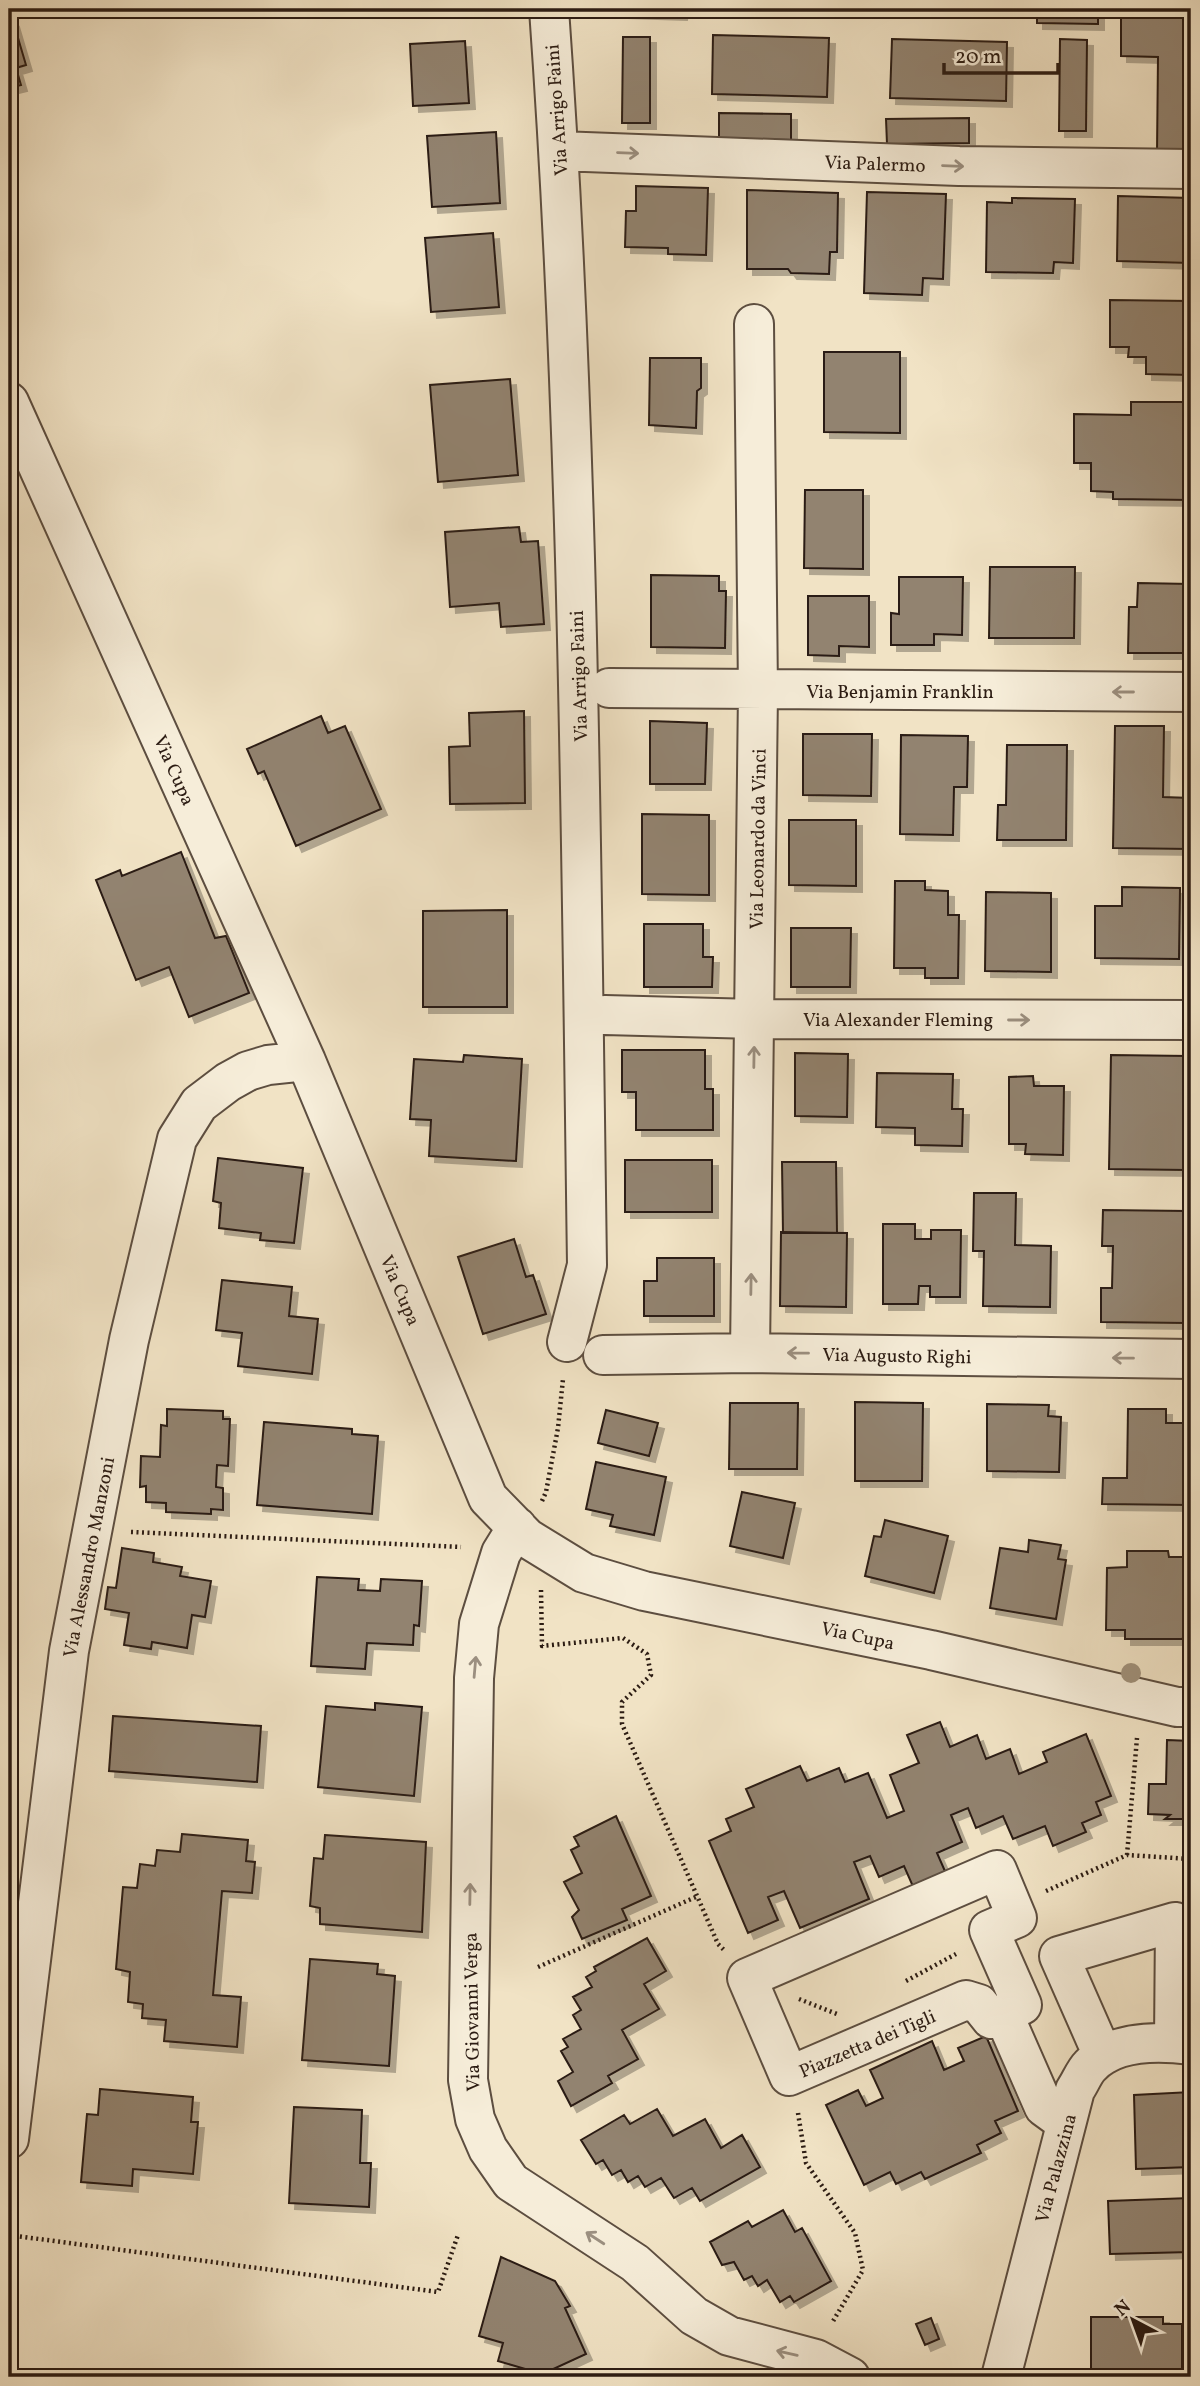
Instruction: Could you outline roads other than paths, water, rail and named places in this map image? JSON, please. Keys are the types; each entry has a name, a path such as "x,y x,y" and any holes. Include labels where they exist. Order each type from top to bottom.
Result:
{"street":[{"name":"Via Arrigo Faini","path":"549,9 559,151 579,686 587,1265 567,1342"},
{"name":"Via Palermo","path":"559,151 959,166 1191,169"},
{"name":"Via Leonardo da Vinci","path":"750,1353 758,691 754,324"},
{"name":"Via Cupa","path":"9,402 306,1061 488,1498 522,1533 584,1573 644,1591 931,1650 1177,1707 1191,1707"},
{"name":"Via Benjamin Franklin","path":"609,688 1191,692"},
{"name":"Via Alexander Fleming","path":"605,1015 755,1019 1191,1020"},
{"name":"Via Alessandro Manzoni","path":"9,2139 69,1651 129,1340 177,1139 199,1104 228,1082 248,1071 268,1065 306,1061"},
{"name":"Via Augusto Righi","path":"603,1354 750,1353 1191,1359"},
{"name":"Via Giovanni Verga","path":"522,1533 501,1553 479,1624 474,1678 468,2080 475,2119 488,2149 511,2182 635,2263 694,2316 729,2336 816,2359 850,2377"},
{"name":"Piazzetta dei Tigli","path":"997,1870 1012,1906 1017,1918 989,1930 1022,2005 990,2019 979,2004 966,2000 789,2076 747,1978 997,1870"},
{"path":"1106,2054 1096,2040 1059,1956 1175,1922 1183,2044"},
{"path":"1005,2018 1044,2107 1066,2123"},
{"name":"Via Palazzina","path":"1001,2377 1076,2090 1089,2067 1106,2054 1140,2043 1183,2044"}]}
